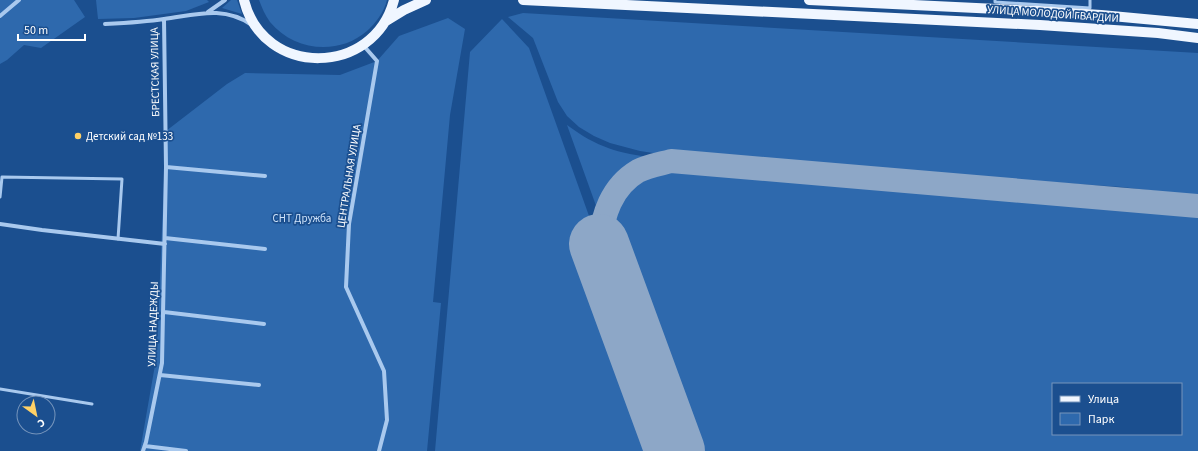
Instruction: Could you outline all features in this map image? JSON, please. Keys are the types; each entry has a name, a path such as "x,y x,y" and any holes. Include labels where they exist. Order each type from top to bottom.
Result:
{"main road":[{"path":"244,0 248,13 258,30 280,49 308,58 322,59 337,57 363,45 383,24 394,0"},
{"path":"383,24 404,10 426,0"},
{"name":"УЛИЦА МОЛОДОЙ ГВАРДИИ","path":"523,0 1040,25 1198,38"},
{"name":"УЛИЦА МОЛОДОЙ ГВАРДИИ","path":"809,0 995,4 1090,11 1198,24"}],"street":[{"path":"0,16 19,0"},
{"path":"207,12 225,0"},
{"path":"105,24 164,19 207,12 238,18 249,23 258,30"},
{"name":"БРЕСТСКАЯ УЛИЦА","path":"164,19 166,167 165,244"},
{"name":"ЦЕНТРАЛЬНАЯ УЛИЦА","path":"363,45 377,61 349,224 346,287 384,371 387,420 379,451"},
{"path":"166,167 265,176"},
{"path":"0,224 165,244"},
{"path":"165,238 265,249"},
{"name":"УЛИЦА НАДЕЖДЫ","path":"143,451 162,363 165,244"},
{"path":"164,312 264,324"},
{"path":"160,375 259,385"},
{"path":"145,446 186,451"}],"lane":[{"path":"1090,0 1090,11"},
{"path":"0,197 2,177 122,178 118,239"},
{"path":"0,389 92,404"}],"green space":[{"path":"0,0 74,0 85,17 41,48 24,45 7,60 0,64"},
{"path":"96,0 207,0 209,2 186,11 134,18 98,19"},
{"path":"231,0 237,0 242,14 222,8"},
{"path":"259,0 387,0 379,17 367,31 355,39 343,44 330,47 317,47 291,39 280,32 268,19"},
{"path":"523,13 1198,53 1198,196 1122,187 673,156 640,151 610,143 579,127 567,116 558,102 533,38 508,17"},
{"name":"СНТ Дружба","path":"448,18 465,29 450,115 433,302 441,303 427,451 140,451 155,365 166,131 227,84 245,73 340,75 377,61 399,36"},
{"path":"502,19 529,48 673,451 435,451 470,52"},
{"path":"567,125 578,133 609,148 630,154 655,158 628,171 611,186 599,214"},
{"path":"659,168 671,168 1159,211 1198,213 1198,451 685,451 612,251 608,228 607,220 614,200 624,187 636,177"}],"taxiway":[{"path":"599,244 606,212 615,193 621,185 638,171 650,166 671,161 1198,206"}],"runway":[{"path":"599,244 675,451"}],"place":[{"name":"Детский сад №133","path":"78,136"}]}
